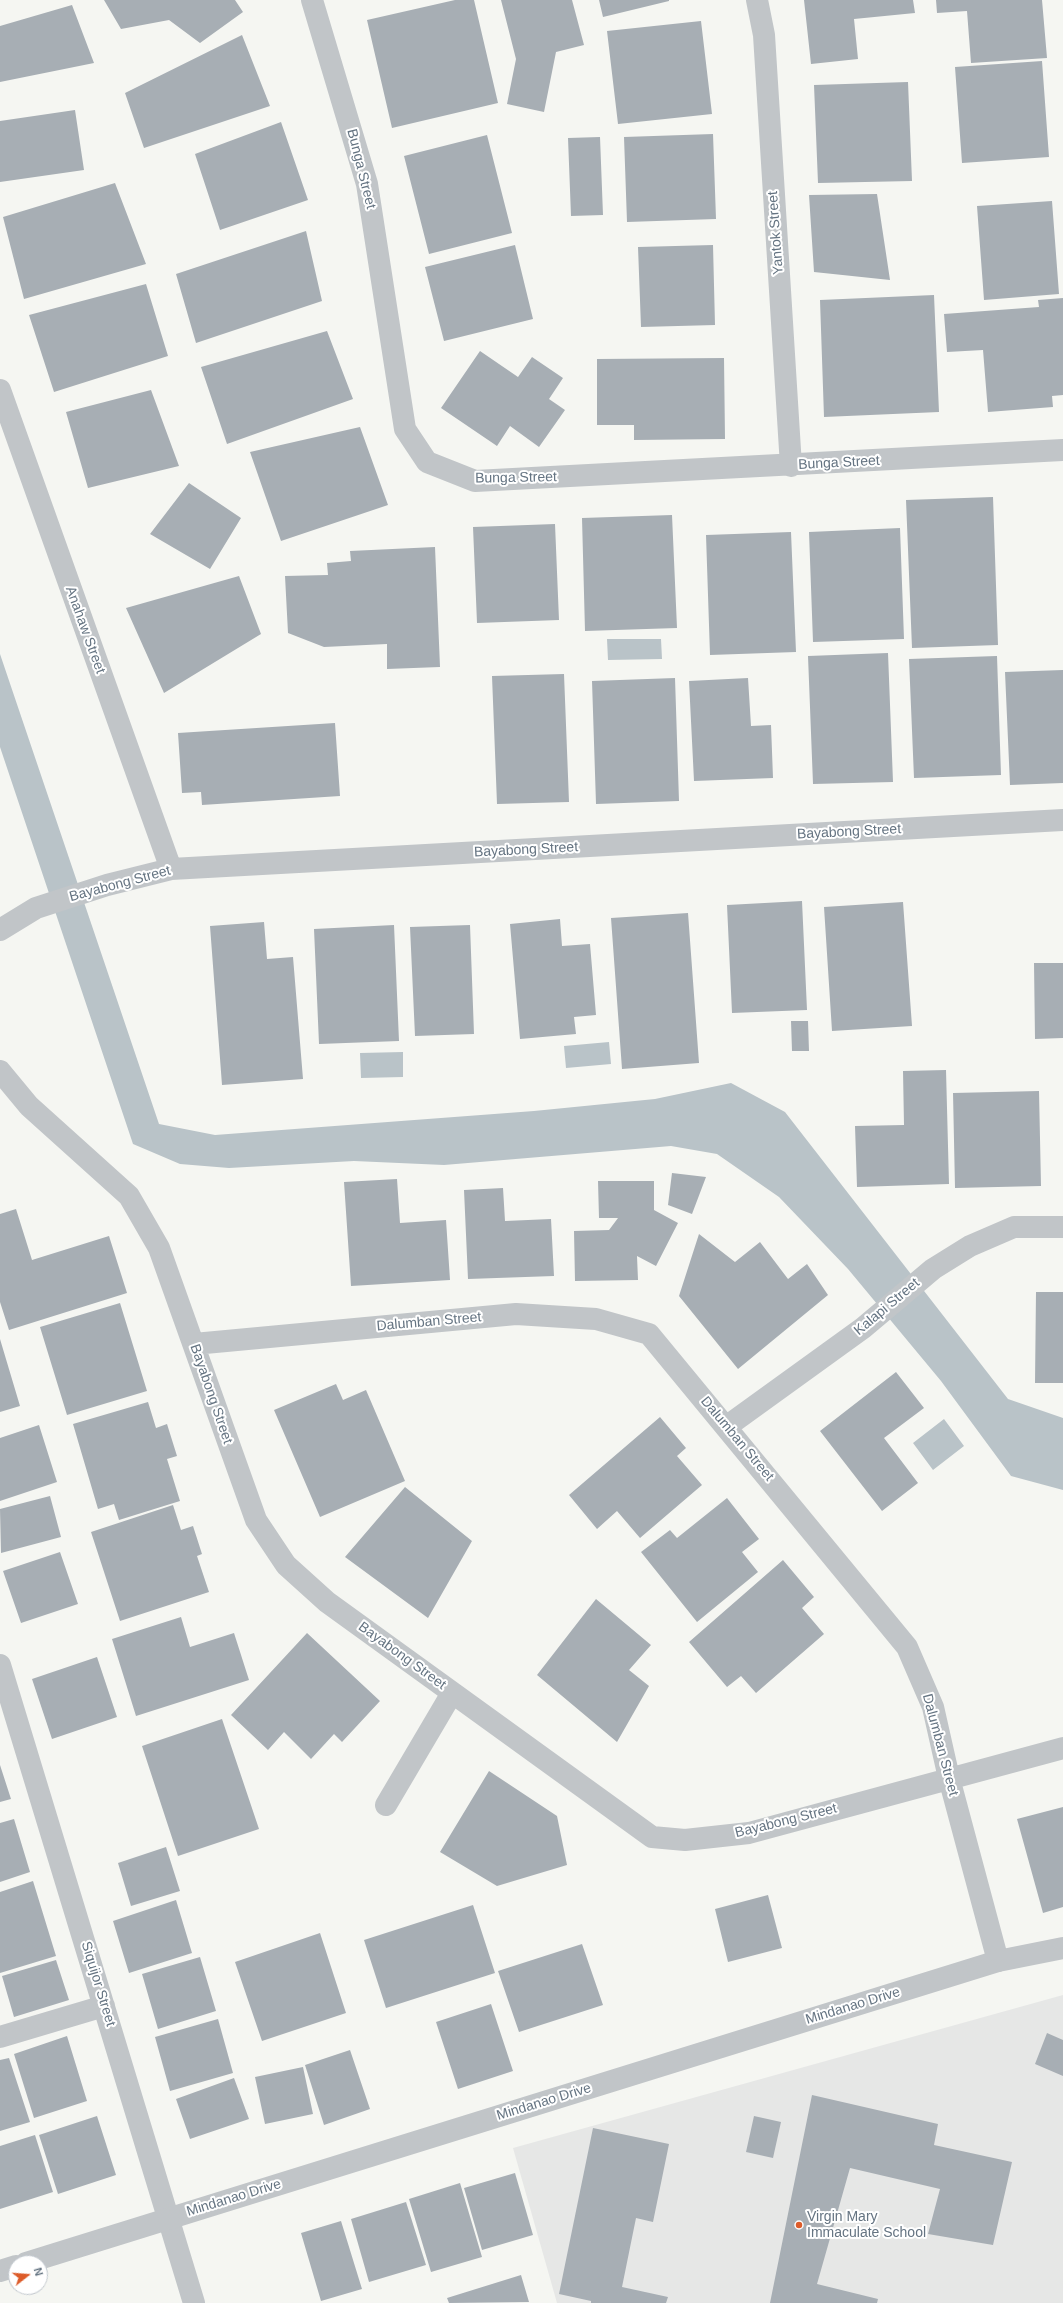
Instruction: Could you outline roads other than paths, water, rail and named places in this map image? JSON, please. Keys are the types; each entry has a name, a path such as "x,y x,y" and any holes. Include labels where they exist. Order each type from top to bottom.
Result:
{"street":[{"name":"Bunga Street","path":"312,0 367,184 404,429 427,462 475,481 791,466 1063,450"},
{"name":"Yantok Street","path":"757,0 764,35 791,466"},
{"name":"Anahaw Street","path":"0,390 171,869"},
{"name":"Bayabong Street","path":"0,930 36,908 107,885 171,869 1063,820"},
{"name":"Bayabong Street","path":"0,1071 29,1106 129,1196 158,1248 194,1344 256,1520 286,1565 327,1602 652,1837 686,1840 749,1832 1063,1748"},
{"name":"Kalapi Street","path":"726,1427 863,1328 933,1269 970,1246 1014,1227 1063,1227"},
{"name":"Dalumban Street","path":"194,1344 516,1314 596,1319 650,1334 907,1647 933,1707 949,1778 998,1961"},
{"name":"Siquijor Street","path":"0,1666 194,2303"},
{"path":"386,1805 452,1693"},
{"name":"Mindanao Drive","path":"48,2256 998,1961 1063,1948"},
{"path":"0,2037 104,2006"}],"place":[{"name":"Virgin Mary Immaculate School","path":"799,2225"}]}
